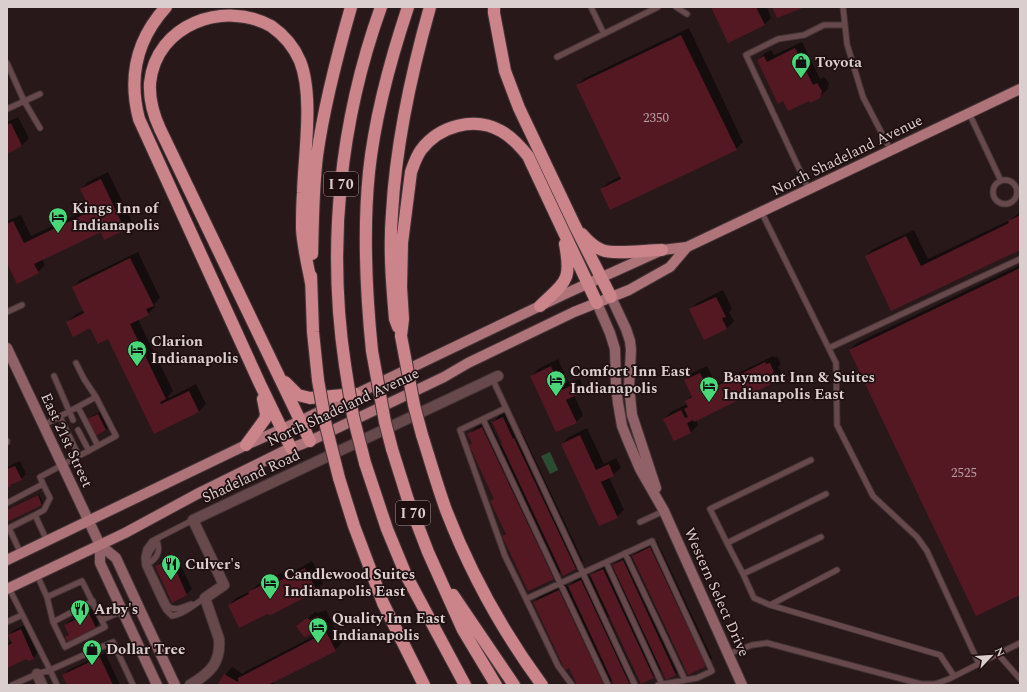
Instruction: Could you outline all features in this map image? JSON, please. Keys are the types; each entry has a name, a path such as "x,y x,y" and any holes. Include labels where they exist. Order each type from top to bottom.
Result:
{"highway":[{"path":"166,7 151,25 138,54 134,77 136,108 143,130 171,186 188,229 291,448"},
{"path":"351,7 329,91 317,157 313,202 311,283 313,332 318,380 326,426 339,478 354,526 383,603 424,685"},
{"name":"I 70","path":"381,7 365,54 352,110 344,156 337,236 337,284 340,326 355,422 365,463 385,523 402,568 465,685"},
{"name":"I 70","path":"408,7 385,82 369,171 366,264 368,313 372,351 385,422 392,450 408,500 463,630 496,685"},
{"path":"430,7 412,72 396,162 391,214 391,268 395,320 401,336 414,405 422,435 446,510 473,568 506,630 542,685"},
{"path":"494,7 495,20 508,80 519,108 575,226 611,297"},
{"path":"310,442 152,111 150,82 157,58 164,46 174,35 186,25 199,19 213,14 228,13 238,13 256,18 265,22 284,37 294,48 300,62 306,80 308,109 302,230 311,283"},
{"path":"401,336 403,319 402,243 410,176 414,161 420,151 437,134 455,126 475,124 490,127 508,136 528,156 597,303"},
{"path":"540,306 560,287 567,276 568,261 561,225"},
{"path":"575,226 589,242 601,250 614,252 662,250"},
{"path":"280,378 298,395 310,398 355,394"},
{"path":"246,444 265,419 266,414 260,384"},
{"path":"439,575 514,685"}],"main road":[{"name":"North Shadeland Avenue","path":"7,560 246,444 300,421 540,306 662,250 688,247 1020,89"},
{"name":"North Shadeland Avenue","path":"8,588 125,533 199,493 291,448 310,442 574,312 629,290 670,267 688,247"}],"street":[{"name":"Western Select Drive","path":"611,297 628,335 631,350 629,386 632,415 664,511 742,685"},
{"name":"Western Select Drive","path":"597,303 615,349 616,385 622,426 640,470 664,511"},
{"name":"East 21st Street","path":"7,348 100,545 100,563 157,685"},
{"name":"Shadeland Road","path":"205,598 224,585 193,520 495,377"},
{"name":"East 21st Street","path":"100,545 116,558 175,685"},
{"path":"190,685 205,676 210,671 219,654 220,639 205,598"},
{"path":"37,674 42,685"}],"lane":[{"path":"591,7 604,34"},
{"path":"557,57 658,7"},
{"path":"676,7 687,14 683,7"},
{"path":"843,7 847,44 864,97 891,150"},
{"path":"809,190 746,55 778,39 804,35 824,25 844,25"},
{"path":"7,63 24,101 40,128"},
{"path":"7,109 40,94"},
{"path":"969,113 1001,181"},
{"path":"1001,181 1010,182 1017,189 1017,196 1010,204 1000,203 994,195 995,186 1001,181"},
{"path":"762,213 836,363 837,425 873,496 917,537 927,551 979,664"},
{"path":"829,348 1020,260"},
{"path":"7,312 22,305"},
{"path":"21,554 8,528 44,510 50,498 40,477 116,436 96,397 84,379 76,363"},
{"path":"54,376 73,420"},
{"path":"495,377 506,408 635,685"},
{"path":"44,425 96,397"},
{"path":"78,406 98,446"},
{"path":"506,408 460,430 505,556 558,666 572,685"},
{"path":"60,417 79,456"},
{"path":"483,419 608,685"},
{"path":"78,430 88,451"},
{"path":"811,460 710,509 754,598 770,605 940,655 954,676"},
{"path":"7,503 44,484"},
{"path":"727,543 826,494"},
{"path":"640,522 664,511"},
{"path":"35,515 47,541"},
{"path":"193,520 158,540 152,541 146,549 144,558 145,566 162,603 172,616 185,612 195,603"},
{"path":"742,574 821,537"},
{"path":"148,564 155,559 158,554 160,548 158,540"},
{"path":"158,540 150,550 147,557 148,564 168,606 172,609 177,609 205,598"},
{"path":"526,599 560,584 606,562 625,553 652,541 712,670 697,678 660,685 606,562"},
{"path":"625,553 685,680"},
{"path":"770,605 837,570"},
{"path":"38,575 47,597 53,622 65,647 105,627 82,581 47,597"},
{"path":"8,588 57,685"},
{"path":"53,622 93,601"},
{"path":"102,620 122,610"},
{"path":"7,622 22,615"},
{"path":"12,685 113,642 133,685"},
{"path":"728,654 752,645 767,643 921,684 935,684 1020,643"},
{"path":"998,654 1020,679"}],"green space":[{"path":"550,452 558,470 550,474 541,456"}],"building":[{"path":"711,7 756,7 765,25 728,43"},
{"path":"772,7 805,7 777,18"},
{"path":"681,35 737,150 610,210 600,189 621,179 576,85"},
{"path":"795,48 813,85 817,83 822,91 820,98 810,103 809,101 788,111 783,101 778,104 757,60 764,56 767,62"},
{"path":"11,123 22,146 7,154 7,125"},
{"path":"101,179 125,230 104,240 101,232 34,264 39,273 17,284 7,263 7,224 13,221 24,243 91,211 80,189"},
{"path":"1020,215 1020,250 891,311 865,256 906,236 921,266 1009,223 1008,221"},
{"name":"Clarion Indianapolis","path":"130,258 154,306 146,309 149,315 130,324 166,399 160,402 161,404 189,391 199,412 154,434 108,339 98,344 90,328 73,337 66,322 84,313 72,287"},
{"path":"1020,268 1020,595 976,616 849,350"},
{"path":"716,297 726,317 722,318 727,329 704,340 689,309"},
{"name":"Baymont Inn & Suites Indianapolis East","path":"765,362 766,364 770,363 774,372 771,374 775,382 694,422 693,420 687,423 691,433 674,441 663,419 681,410 685,418 688,417 684,409 688,407 685,401 692,397 684,380 700,373 709,390"},
{"name":"Comfort Inn East Indianapolis","path":"551,366 562,390 572,385 577,395 566,400 577,423 556,432 530,376"},
{"path":"98,414 106,430 95,436 87,419"},
{"path":"503,417 576,569 563,576 492,422"},
{"path":"482,427 554,579 528,591 502,536 506,534 490,501 494,499 469,445 472,443 467,434"},
{"path":"580,435 596,470 609,464 614,476 601,482 618,518 599,526 561,444"},
{"path":"15,466 22,480 10,485 11,486 7,488 7,469"},
{"path":"38,495 42,505 7,522 7,510"},
{"path":"650,547 706,666 688,675 632,556"},
{"name":"Culver's","path":"171,559 187,595 172,603 155,566"},
{"path":"623,560 676,675 666,680 612,565"},
{"name":"Candlewood Suites Indianapolis East","path":"305,568 317,591 271,615 267,614 239,628 228,605 249,594 248,592 274,579 277,582"},
{"path":"603,569 654,678 641,684 590,575"},
{"path":"581,580 629,683 625,685 614,685 568,586"},
{"path":"559,590 604,685 577,685 569,668 565,670 533,602"},
{"name":"Arby's","path":"89,613 96,628 67,642 65,637 69,635 64,625"},
{"name":"Quality Inn East Indianapolis","path":"318,616 336,651 268,685 218,684 224,674 238,682 238,678 317,637 314,634 304,637 296,626 307,618 310,620"},
{"path":"21,629 34,659 28,661 26,659 7,668 7,646 12,643 8,635"},
{"name":"Dollar Tree","path":"100,657 113,685 67,685 62,675"}],"place":[{"name":"Toyota","path":"801,79"},
{"name":"Kings Inn of Indianapolis","path":"58,234"},
{"name":"Clarion Indianapolis","path":"137,367"},
{"name":"Comfort Inn East Indianapolis","path":"556,397"},
{"name":"Baymont Inn & Suites Indianapolis East","path":"709,403"},
{"name":"Culver's","path":"171,581"},
{"name":"Candlewood Suites Indianapolis East","path":"270,600"},
{"name":"Arby's","path":"80,626"},
{"name":"Quality Inn East Indianapolis","path":"318,644"},
{"name":"Dollar Tree","path":"92,666"}]}
